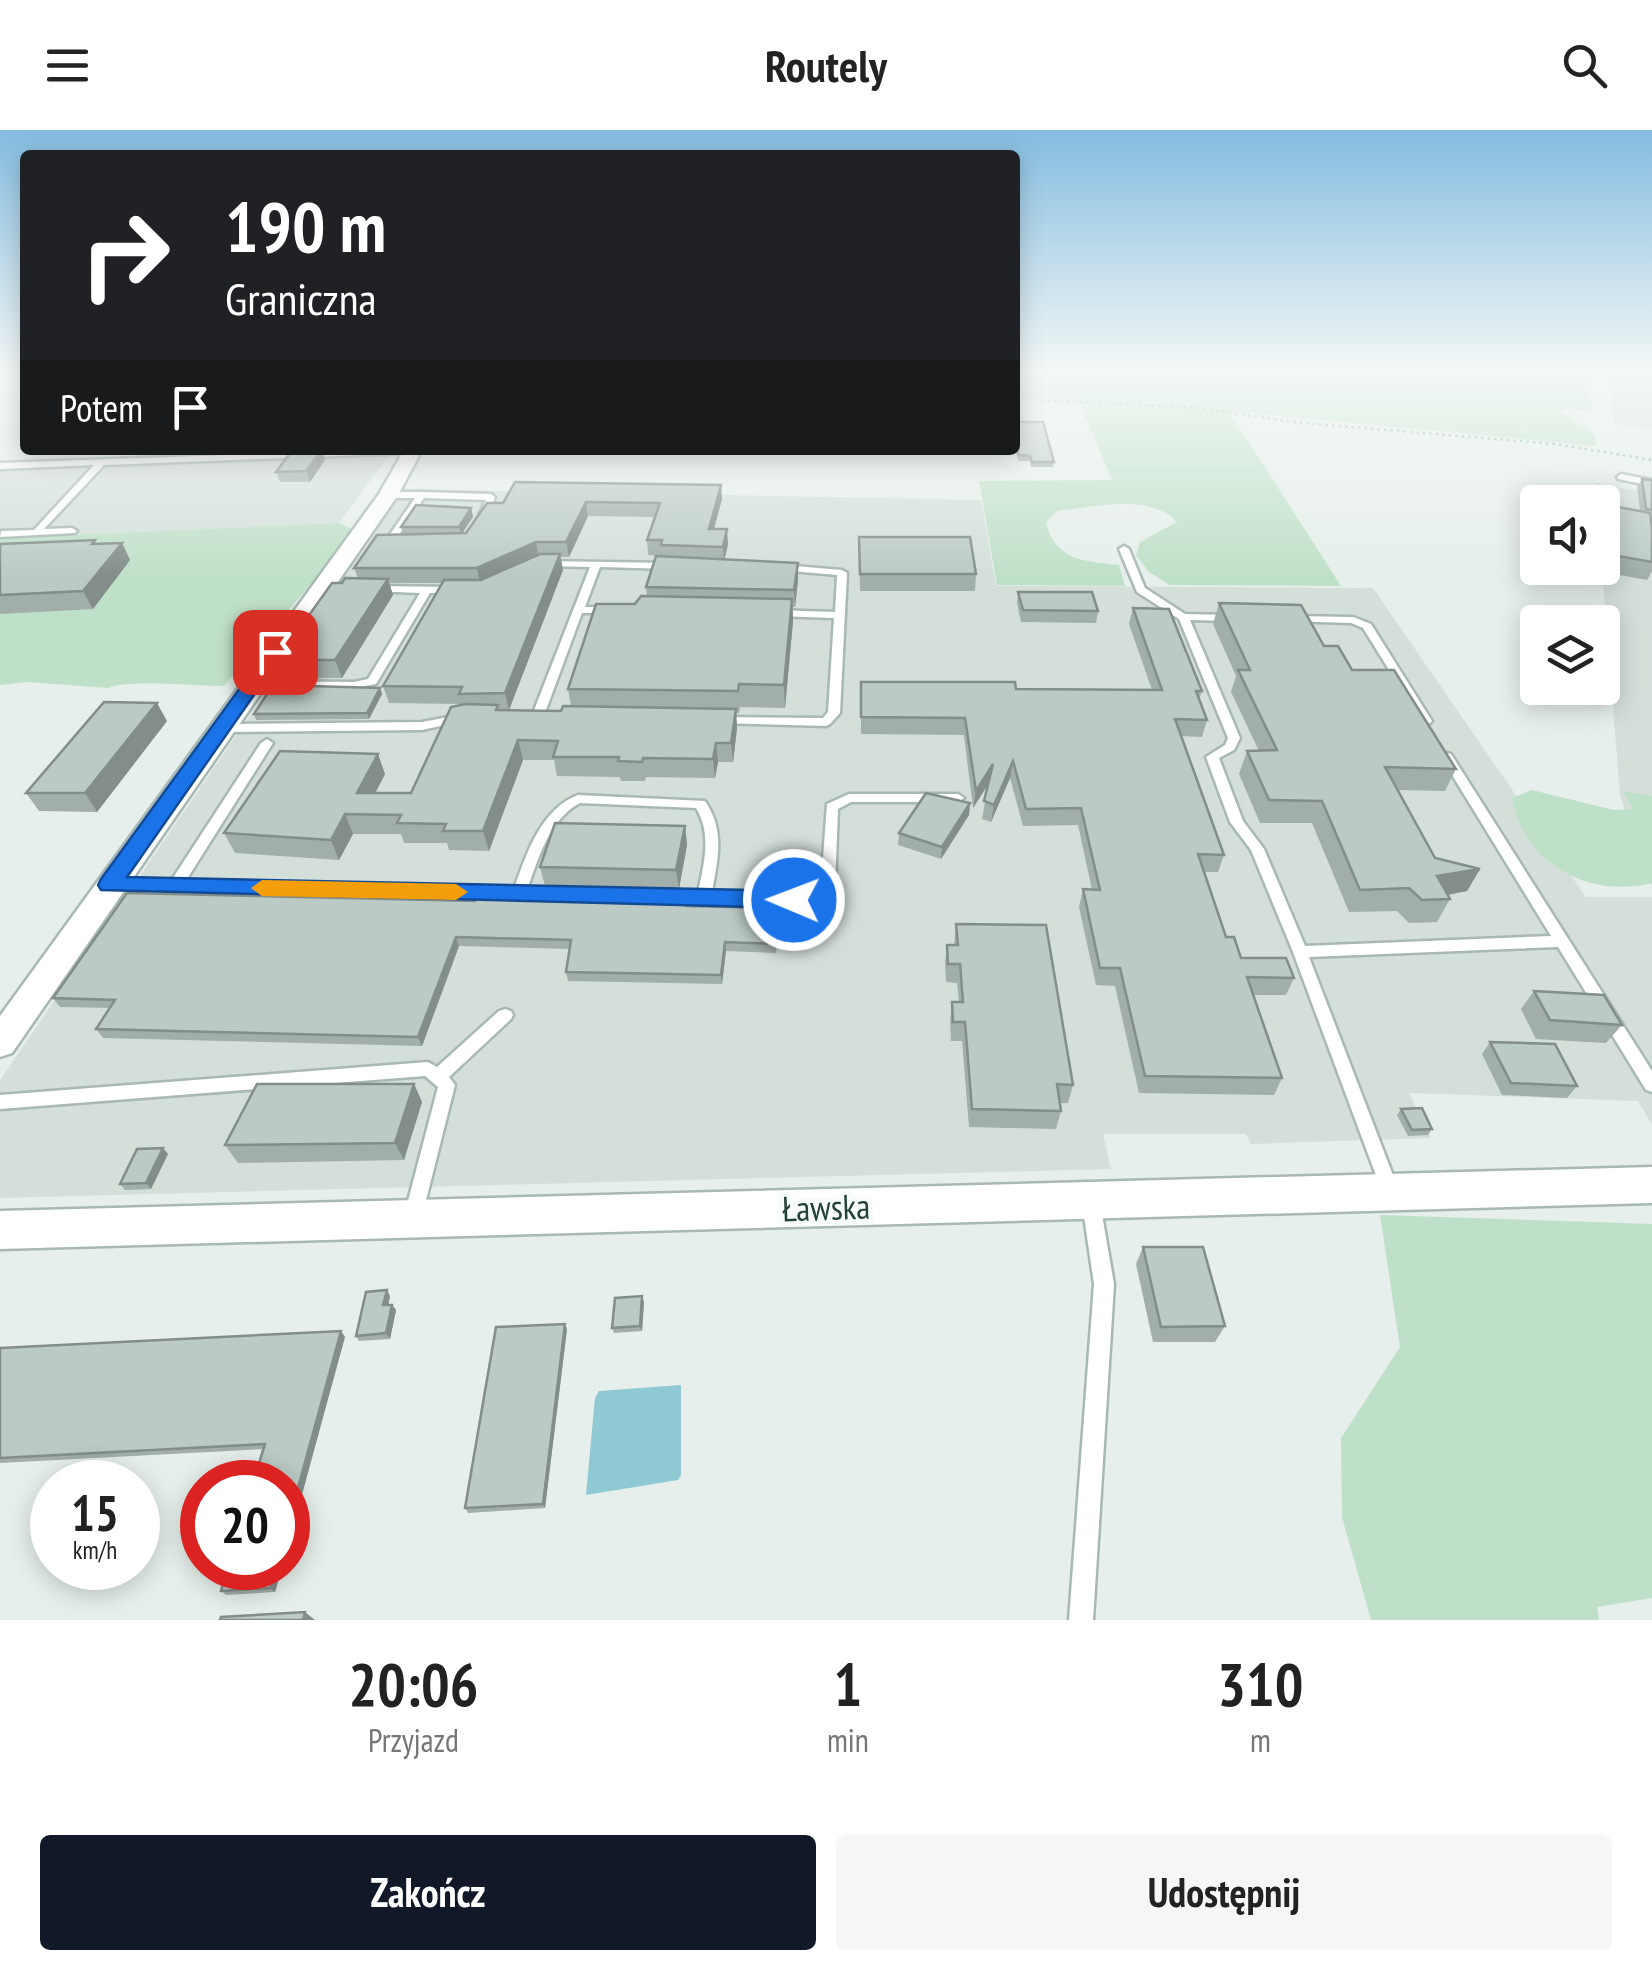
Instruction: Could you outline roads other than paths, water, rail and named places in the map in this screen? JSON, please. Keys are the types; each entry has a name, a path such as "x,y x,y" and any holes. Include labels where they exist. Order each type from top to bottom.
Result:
{"street":[{"path":"0,1043 220,728 330,588 354,542 410,455"},
{"name":"Ławska","path":"0,1230 1652,1184"}],"lane":[{"path":"0,466 293,455"},
{"path":"36,533 100,463"},
{"path":"1621,477 1652,483"},
{"path":"388,494 493,498 477,527"},
{"path":"390,543 422,495"},
{"path":"0,534 72,531"},
{"path":"354,542 406,543"},
{"path":"1124,549 1141,590 1182,617 1239,618"},
{"path":"526,566 540,562 694,566"},
{"path":"537,718 596,564"},
{"path":"705,720 817,722 832,718 842,574 773,568"},
{"path":"356,588 464,590"},
{"path":"252,684 372,682 427,590"},
{"path":"578,610 634,611"},
{"path":"765,613 840,615"},
{"path":"1182,617 1234,738 1230,747 1212,757 1238,822 1258,849 1390,1192"},
{"path":"1277,619 1352,620 1367,626 1652,1086"},
{"path":"220,728 422,726 470,717"},
{"path":"520,718 556,718"},
{"path":"174,886 267,743"},
{"path":"649,896 794,900 828,888 832,807 841,800 958,798"},
{"path":"519,894 536,850 565,804 597,799 700,804 705,809 714,845 704,898"},
{"path":"109,885 538,894"},
{"path":"1300,952 1562,941"},
{"path":"438,1077 505,1015"},
{"path":"0,1102 428,1069 447,1085 412,1219"},
{"path":"1081,1620 1104,1284 1090,1200"}],"water":[{"path":"681,1385 678,1480 586,1495 595,1398 599,1391"}]}
